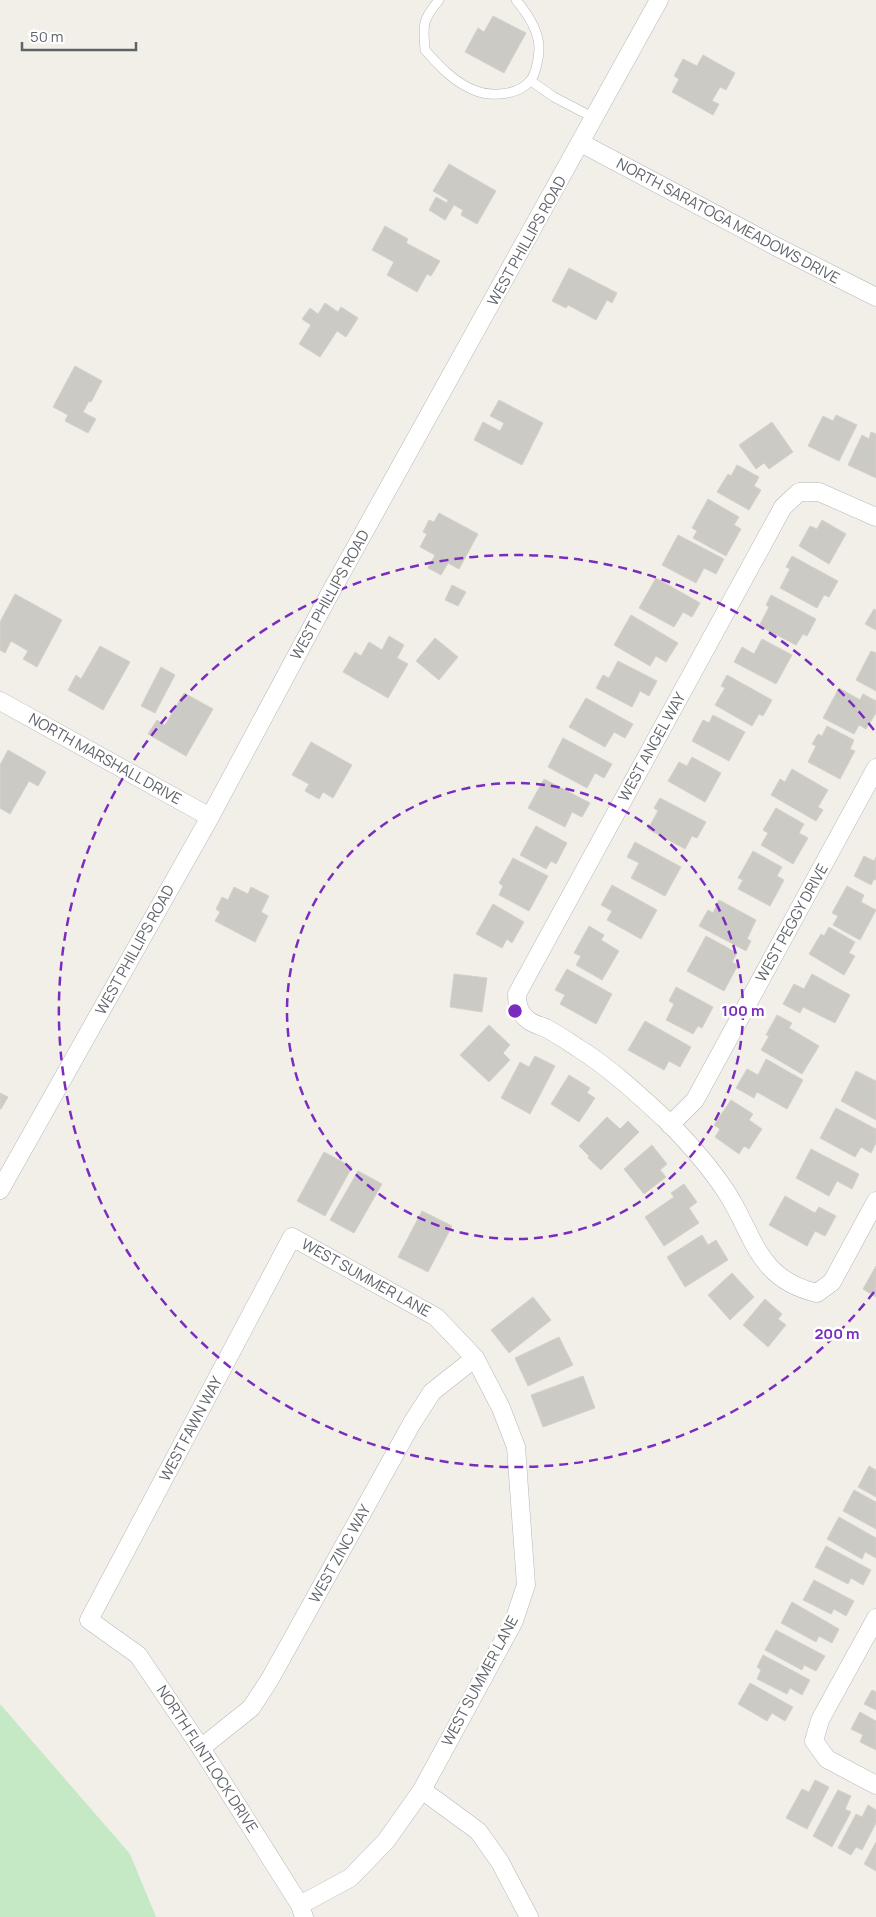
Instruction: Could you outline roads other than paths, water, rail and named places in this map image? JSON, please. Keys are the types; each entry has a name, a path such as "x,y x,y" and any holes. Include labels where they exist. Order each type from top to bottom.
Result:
{"street":[{"name":"WEST PHILLIPS ROAD","path":"0,1190 210,817 328,597 659,0"},
{"name":"NORTH SARATOGA MEADOWS DRIVE","path":"581,143 792,255 876,297"},
{"name":"WEST ANGEL WAY","path":"670,1125 639,1094 611,1071 579,1048 528,1020 517,1007 516,994 783,507 799,492 819,492 876,517"},
{"name":"NORTH MARSHALL DRIVE","path":"0,701 210,817"},
{"name":"WEST PEGGY DRIVE","path":"670,1125 696,1100 876,768"},
{"path":"670,1125 693,1149 728,1194 743,1226 766,1262 777,1275 801,1290 816,1293 832,1282 876,1201"},
{"name":"WEST SUMMER LANE","path":"292,1237 436,1317 475,1358 501,1408 516,1447 526,1585 514,1621 422,1790 386,1841 350,1878 302,1911"},
{"name":"WEST FAWN WAY","path":"89,1620 292,1237"},
{"name":"WEST ZINC WAY","path":"202,1748 251,1708 270,1679 412,1423 432,1392 475,1358"},
{"path":"876,1618 820,1720 814,1741 827,1759 876,1785"},
{"name":"NORTH FLINTLOCK DRIVE","path":"89,1620 138,1655 202,1748 302,1911"},
{"path":"422,1790 478,1831 500,1862 529,1917"}],"lane":[{"path":"439,0 427,14 424,32 425,50 456,80 477,91 495,94 513,92 531,81 538,61 539,47 535,30 516,0"},
{"path":"531,81 554,97 594,118"}]}
